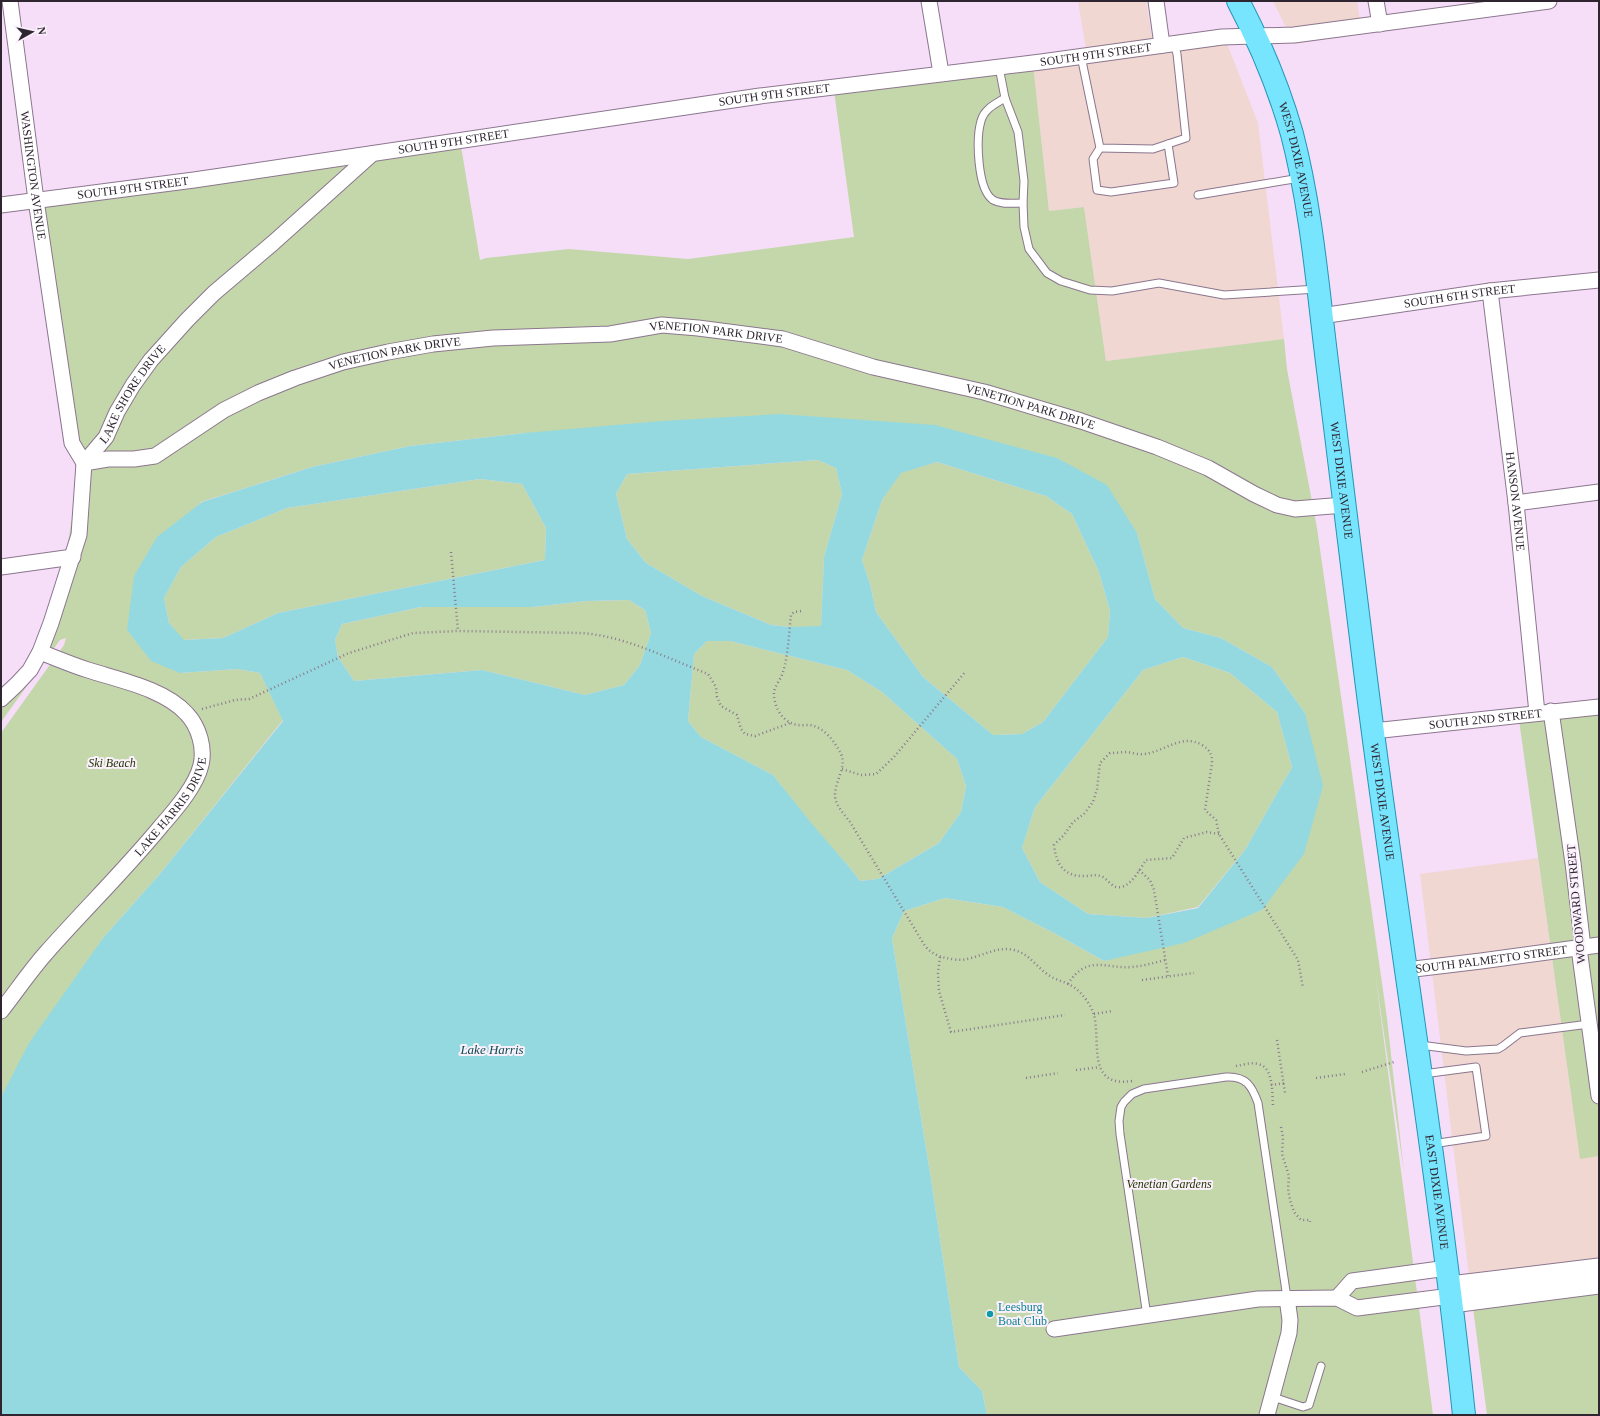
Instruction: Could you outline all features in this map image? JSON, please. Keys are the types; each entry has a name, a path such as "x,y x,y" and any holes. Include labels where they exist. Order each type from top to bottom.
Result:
{"main road":[{"name":"WEST DIXIE AVENUE","path":"1238,1 1256,37 1282,103 1291,131 1302,178 1318,289 1373,731 1406,970"},
{"name":"EAST DIXIE AVENUE","path":"1406,970 1450,1288 1464,1415"}],"street":[{"name":"WASHINGTON AVENUE","path":"10,1 36,200 72,443 84,463"},
{"path":"929,1 941,73"},
{"path":"1156,1 1168,45"},
{"path":"1376,1 1380,24"},
{"name":"SOUTH 9TH STREET","path":"1,205 194,180 760,96 1222,37 1294,35 1549,1"},
{"name":"LAKE SHORE DRIVE","path":"84,463 106,437 117,412 133,385 151,360 187,320 214,293 273,243 372,154"},
{"name":"SOUTH 6TH STREET","path":"1321,316 1490,290 1599,280"},
{"name":"HANSON AVENUE","path":"1490,290 1516,503 1544,712"},
{"name":"VENETION PARK DRIVE","path":"84,463 108,459 134,459 155,456 224,410 258,393 295,378 343,362 433,344 493,338 610,334 662,325 782,339 873,367 984,392 1081,421 1157,447 1208,468 1277,505 1295,509 1344,505"},
{"path":"1,699 30,670 40,652 52,623 79,535 84,463"},
{"path":"1516,503 1599,492"},
{"path":"1,567 73,557"},
{"name":"LAKE HARRIS DRIVE","path":"1,1011 45,954 138,854 180,804 195,779 201,766 203,755 201,740 196,726 190,717 178,705 159,694 40,652"},
{"name":"SOUTH 2ND STREET","path":"1373,731 1599,707"},
{"name":"WOODWARD STREET","path":"1544,712 1573,863 1582,939 1579,948 1599,1096"},
{"name":"SOUTH PALMETTO STREET","path":"1406,970 1599,945"},
{"path":"1054,1329 1258,1299 1287,1298 1301,1300 1337,1298 1357,1308 1450,1288 1599,1268"},
{"path":"1337,1298 1352,1281 1450,1288 1599,1284"},
{"path":"1268,1415 1289,1333 1290,1320 1287,1298"}],"lane":[{"path":"1100,148 1153,149 1186,138 1177,54 1168,45"},
{"path":"1082,56 1100,148 1093,159 1097,190 1111,192 1174,182 1168,144"},
{"path":"999,66 1004,98 1018,132 1024,181 1024,227 1029,249 1047,273 1061,282 1090,290 1112,291 1159,283 1224,295 1318,289"},
{"path":"1004,98 990,107 981,120 979,163 983,186 987,194 999,203 1023,203"},
{"path":"1198,195 1302,178"},
{"path":"1417,1045 1466,1051 1498,1049 1520,1033 1589,1024"},
{"path":"1421,1074 1476,1067 1486,1136 1430,1144"},
{"path":"1147,1316 1119,1113 1121,1107 1128,1098 1144,1089 1226,1077 1240,1078 1246,1082 1251,1087 1258,1103 1287,1298"},
{"path":"1273,1397 1303,1407 1309,1405 1321,1366"}],"path":[{"path":"451,552 458,631"},
{"path":"801,611 794,612 792,615 784,669 773,693 776,704 780,714 790,723 799,725 813,725 826,732 836,744 842,756 842,768 835,796 840,808 930,952 940,957 966,959 1005,948 1030,957 1045,973 1068,984 1083,996 1094,1014 1100,1067 1104,1074 1110,1080 1116,1082 1134,1081"},
{"path":"190,717 198,710 216,704 249,699 349,653 413,633 458,631 581,633 597,634 617,638 708,674 716,687 717,697 721,706 737,715 741,729 745,734 755,736 790,723"},
{"path":"842,768 861,775 876,774 894,757 966,670"},
{"path":"1218,834 1207,832 1184,838 1172,858 1146,860 1130,882 1121,887 1114,887 1103,877 1094,875 1070,875 1061,867 1055,854 1054,845 1064,835 1073,822 1084,814 1092,802 1097,789 1100,763 1110,753 1127,752 1142,754 1160,751 1173,744 1185,741 1198,743 1207,748 1212,755 1212,763 1205,810 1216,820 1218,834 1298,960 1303,988"},
{"path":"1139,870 1150,880 1156,898 1168,976"},
{"path":"940,957 938,973 939,991 951,1032 1065,1015"},
{"path":"1068,984 1072,977 1078,972 1091,965 1097,964 1132,967 1165,960"},
{"path":"1142,980 1194,973"},
{"path":"1094,1014 1112,1011"},
{"path":"1277,1040 1285,1083 1285,1093"},
{"path":"1362,1072 1394,1062"},
{"path":"1076,1070 1100,1067"},
{"path":"1026,1078 1058,1073"},
{"path":"1316,1078 1345,1074"},
{"path":"1271,1085 1285,1083"},
{"path":"1281,1127 1283,1138 1282,1154 1289,1176 1288,1189 1292,1206 1297,1216 1302,1220 1310,1220 1310,1222"}],"shaded area":[{"path":"1078,1 1146,1 1154,49 1226,41 1258,123 1284,339 1106,361 1084,207 1049,211 1033,64 1087,55"},
{"path":"1273,1 1357,1 1362,34 1294,44"},
{"path":"1538,858 1580,1158 1599,1156 1599,1259 1469,1276 1420,874"}],"green space":[{"name":"Venetian Gardens","path":"1033,64 1049,211 1084,207 1106,361 1284,339 1287,369 1317,528 1387,1018 1404,1172 1375,972 1433,1415 987,1415 982,1391 959,1367 931,1179 892,938 904,911 945,898 1003,907 1104,961 1262,910 1305,713 1272,667 1221,638 1183,628 1155,599 1137,533 1057,458 525,433 410,446 312,467 201,502 134,576 180,673 237,669 260,673 283,720 159,875 103,938 1,1097 1,733 64,645 66,638 60,640 1,722 1,691 31,661 57,607 80,471 38,207 460,140 480,260 486,258 569,249 688,259 854,237 834,91"},
{"path":"818,460 836,468 842,494 824,557 821,627 790,627 771,625 702,596 646,563 627,539 616,494 627,474"},
{"path":"937,462 1046,496 1072,514 1099,572 1110,611 1108,637 1043,722 1022,734 993,735 923,677 876,612 870,584 862,560 882,500 901,472"},
{"path":"480,479 522,484 546,528 545,560 278,613 223,638 183,640 169,623 164,598 181,567 216,537 287,508"},
{"path":"629,600 645,610 651,633 640,665 624,685 585,695 482,670 354,681 338,657 335,640 342,624 421,607 533,607 586,601"},
{"path":"707,641 730,641 847,670 882,692 957,759 966,786 961,812 939,843 878,879 860,881 812,825 773,775 701,737 688,721 694,654"},
{"path":"1183,657 1230,673 1277,712 1292,767 1245,850 1198,907 1147,918 1088,914 1040,882 1022,848 1035,807 1143,670"},
{"path":"1599,709 1599,1156 1580,1159 1519,720"},
{"path":"1599,1292 1599,1415 1487,1415 1473,1308"}],"water":[{"name":"Lake Harris","path":"779,414 935,425 1057,458 1107,485 1137,533 1155,599 1183,628 1221,638 1272,667 1305,713 1323,786 1304,854 1262,910 1184,943 1104,961 1003,907 945,898 904,911 892,938 931,1179 959,1367 982,1391 987,1415 1,1415 1,1097 29,1043 103,938 159,875 283,721 260,673 237,669 180,673 151,661 127,630 134,576 157,537 202,502 312,467 410,446 525,433 661,421","holes":["818,460 836,468 842,494 824,557 821,626 790,627 771,625 702,596 646,563 627,539 616,494 627,474","937,462 1046,496 1072,514 1099,572 1110,611 1108,637 1043,722 1022,734 993,735 923,677 876,612 870,584 862,560 882,500 901,473","480,479 522,484 546,528 545,560 278,613 223,638 184,640 169,623 164,598 181,567 216,537 287,508","629,600 645,610 651,633 640,665 624,685 585,695 482,670 354,681 338,657 335,640 342,624 421,607 533,607 586,601","707,641 730,641 847,670 882,692 957,759 966,786 961,812 939,843 878,879 860,881 773,775 701,737 688,721 694,654","1183,657 1230,673 1277,712 1292,767 1245,850 1198,908 1147,918 1088,914 1040,882 1022,848 1035,807 1143,670"]}],"place":[{"name":"Leesburg Boat Club","path":"990,1314"}],"park label":[{"name":"Ski Beach","path":"112,763"}]}
